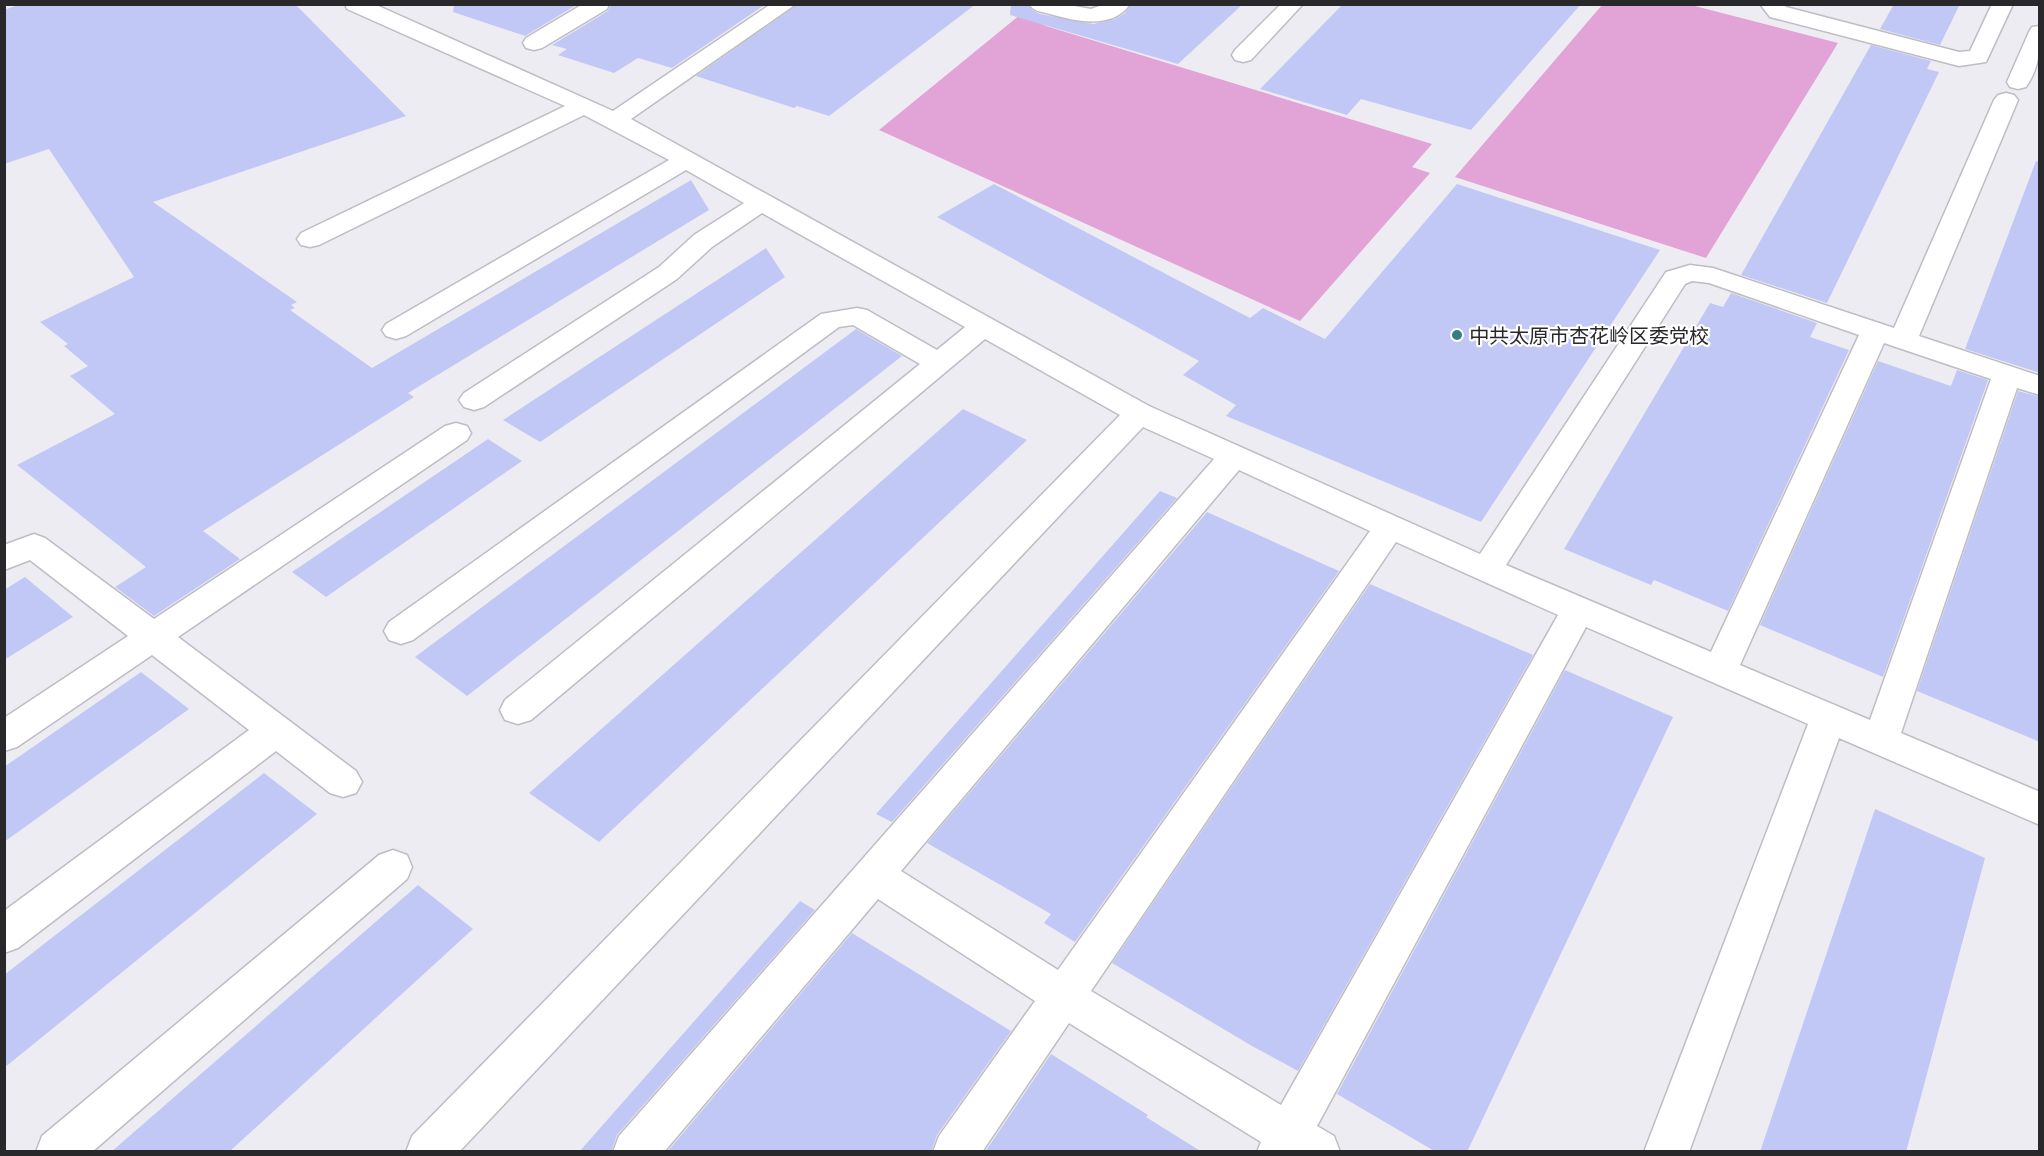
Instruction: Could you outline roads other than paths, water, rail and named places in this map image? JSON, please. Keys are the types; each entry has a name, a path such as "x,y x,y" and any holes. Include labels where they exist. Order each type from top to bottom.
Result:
{"street":[{"path":"355,4 615,120 1139,413 1486,570 2040,809"},
{"path":"534,43 599,4"},
{"path":"615,120 786,4"},
{"path":"1039,4 1088,16 1101,16 1120,4"},
{"path":"1243,55 1293,4"},
{"path":"1770,4 1778,12 1959,59 1978,57 2003,4"},
{"path":"1720,671 2040,32"},
{"path":"310,239 584,106"},
{"path":"396,330 686,160"},
{"path":"474,400 668,273 703,241 762,202"},
{"path":"1486,570 1675,278 1690,273 1713,276 2040,386"},
{"path":"401,631 831,321 856,316 939,363"},
{"path":"518,710 984,326"},
{"path":"1881,740 2007,375"},
{"path":"428,1152 1139,413"},
{"path":"4,737 456,433"},
{"path":"635,1152 1234,456"},
{"path":"955,1152 1390,526"},
{"path":"4,558 34,546 343,782"},
{"path":"872,874 1295,1146 1578,610"},
{"path":"1666,1152 1828,718"},
{"path":"4,934 275,731"},
{"path":"58,1152 393,867"}],"place":[{"name":"中共太原市杏花岭区委党校","path":"1457,335"}]}
